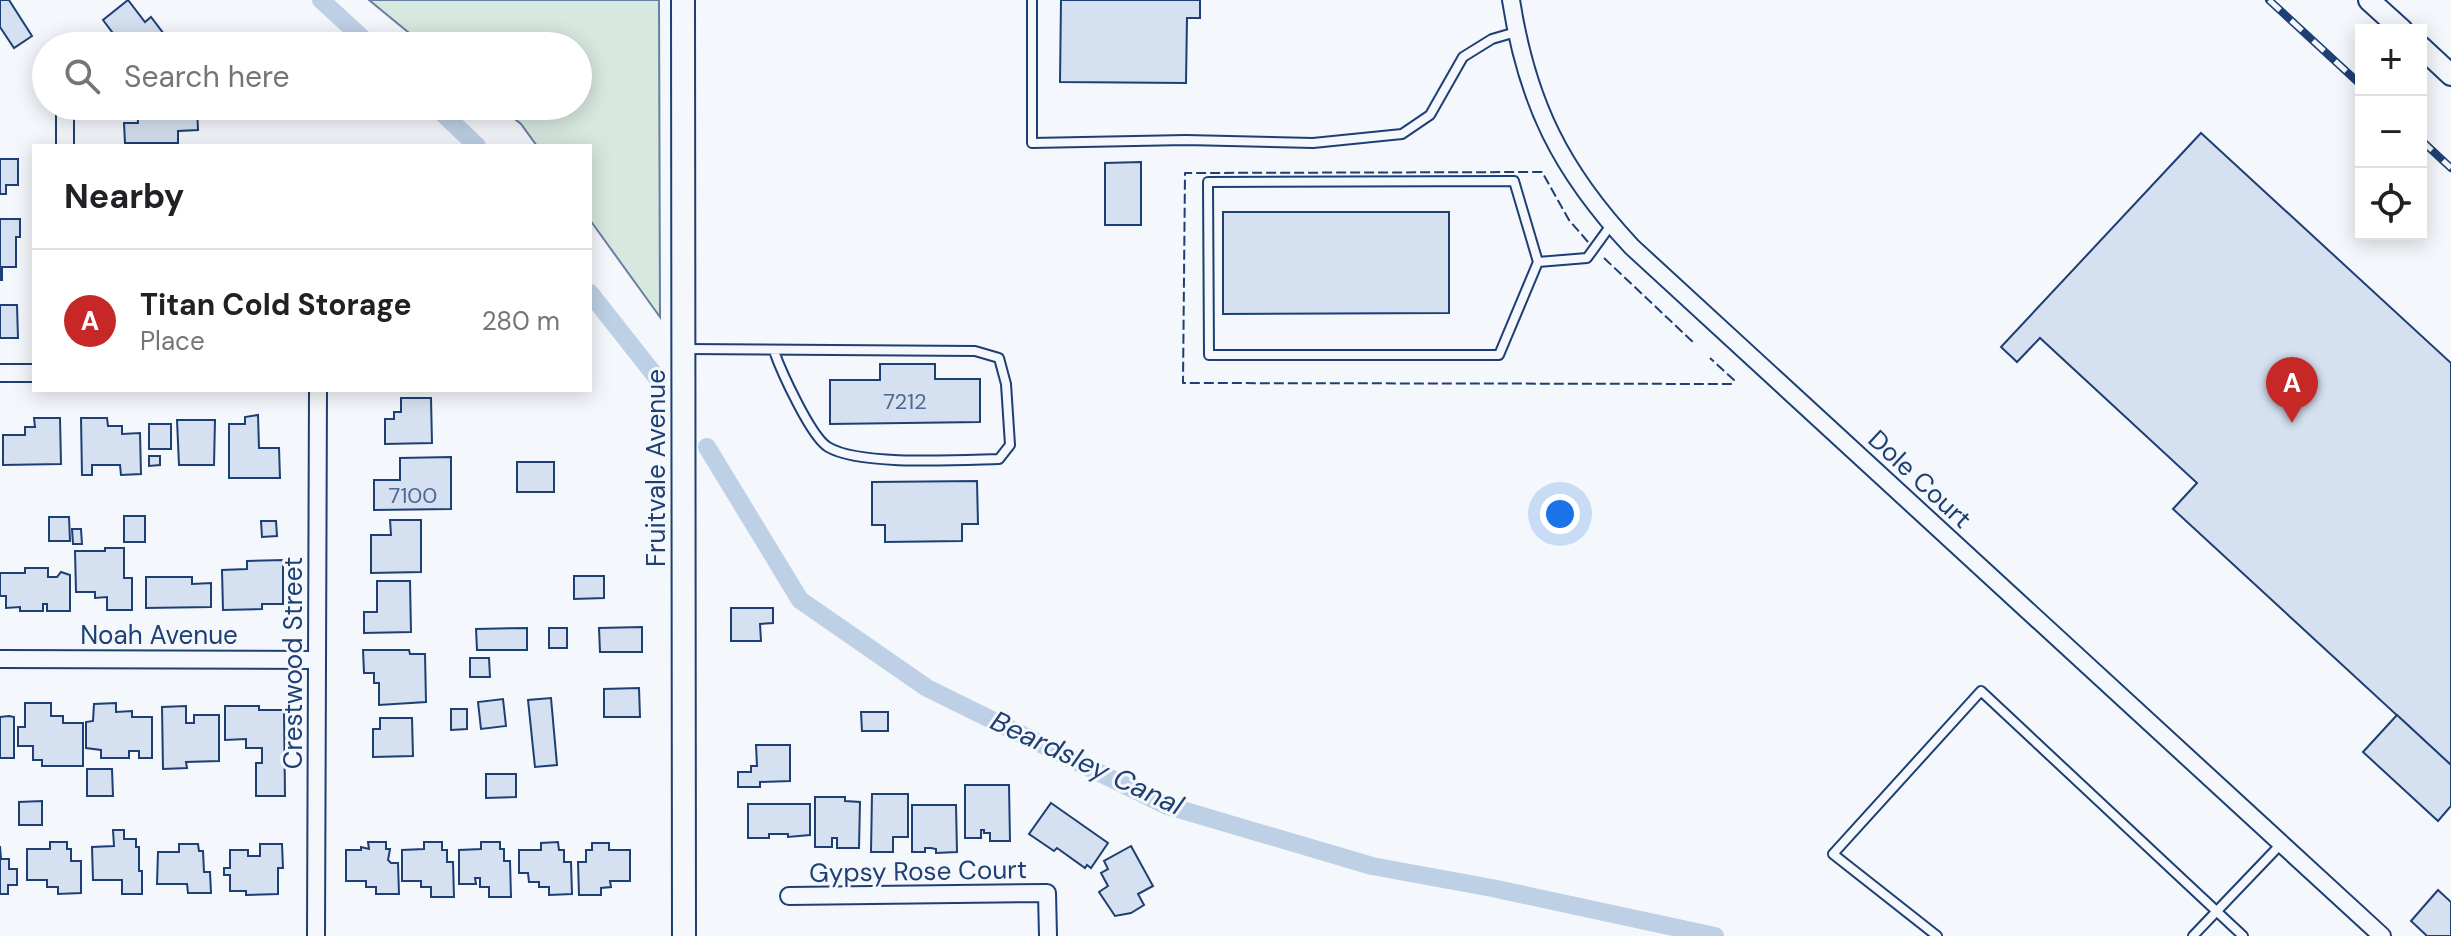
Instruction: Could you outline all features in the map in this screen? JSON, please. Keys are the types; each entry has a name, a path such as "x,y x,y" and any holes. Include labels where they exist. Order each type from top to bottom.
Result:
{"main road":[{"name":"Fruitvale Avenue","path":"683,0 684,936"}],"street":[{"name":"Dole Court","path":"1511,0 1526,75 1540,113 1579,185 1611,225 1643,258 2382,936"},
{"path":"2369,0 2395,24"},
{"path":"2427,53 2451,75"},
{"path":"65,120 65,144"},
{"path":"0,373 32,373"},
{"name":"Crestwood Street","path":"316,936 318,392"},
{"name":"Noah Avenue","path":"0,659 317,660"},
{"name":"Gypsy Rose Court","path":"789,896 1047,893 1048,936"}],"lane":[{"path":"1032,0 1032,143 1186,140 1313,143 1402,134 1430,115 1463,57 1492,39 1516,32"},
{"path":"1514,181 1538,262 1499,355 1209,355 1208,182 1514,181"},
{"path":"1538,262 1587,258 1611,225"},
{"path":"684,349 975,351 999,358 1006,384 1010,445 999,459 851,456 825,445 786,384 774,351"},
{"path":"1937,936 1833,854 1981,691 2243,936"},
{"path":"2193,936 2281,844"}],"shaded area":[{"path":"369,0 659,0 660,317 592,223 592,144 536,144 516,120 592,120 592,32 408,32"}],"building":[{"path":"0,0 9,0 32,36 14,48 0,27"},
{"path":"128,0 145,22 151,17 162,32 112,32 103,20"},
{"path":"1061,0 1200,0 1200,18 1187,18 1186,83 1060,82"},
{"path":"138,120 198,120 198,130 178,131 178,143 125,143 124,123 138,123"},
{"path":"2201,133 2451,363 2451,765 2173,509 2197,483 2040,338 2017,362 2001,347"},
{"path":"0,159 18,159 18,185 6,185 6,194 0,194"},
{"path":"1141,162 1141,225 1105,225 1105,163"},
{"path":"1223,212 1449,212 1449,313 1223,314"},
{"path":"0,219 20,219 20,237 16,237 16,267 2,267 2,280 0,280"},
{"path":"0,305 17,305 18,338 0,338"},
{"path":"880,364 935,364 935,379 980,379 980,422 830,424 830,380 880,380"},
{"path":"401,398 431,398 432,443 385,444 385,419 394,419 394,412 401,412"},
{"path":"258,415 259,448 279,448 280,478 229,478 229,424 245,424 245,417"},
{"path":"34,418 60,418 61,464 3,465 3,435 25,435 25,427 35,427"},
{"path":"81,418 107,418 108,426 122,426 122,434 140,433 141,474 121,475 120,465 92,465 92,475 82,475"},
{"path":"177,420 215,420 214,465 179,465"},
{"path":"149,424 171,424 171,449 149,449"},
{"path":"149,456 160,456 160,465 149,466"},
{"path":"451,457 451,509 374,510 374,480 400,480 400,458"},
{"path":"517,462 554,462 554,492 517,492"},
{"path":"977,481 978,524 962,524 962,541 885,542 885,525 872,525 872,482"},
{"path":"124,516 145,516 145,542 124,542"},
{"path":"49,517 69,517 70,541 49,541"},
{"path":"390,520 421,520 421,572 371,573 371,535 391,535"},
{"path":"261,521 276,521 277,536 262,537"},
{"path":"72,529 81,529 82,544 73,544"},
{"path":"105,548 124,548 124,578 132,578 132,610 107,610 107,597 95,598 95,592 76,592 75,551 105,551"},
{"path":"283,560 283,604 262,604 262,609 223,610 222,570 247,569 247,561"},
{"path":"25,568 48,568 48,577 57,577 61,572 70,575 70,611 47,611 47,604 43,604 43,611 6,608 6,596 0,596 0,573 25,573"},
{"path":"574,576 604,576 604,598 574,599"},
{"path":"146,577 192,577 192,584 211,583 211,607 146,608"},
{"path":"377,581 410,581 411,632 364,633 364,612 377,612"},
{"path":"731,608 773,608 773,623 760,624 761,641 731,641"},
{"path":"642,627 642,652 600,652 599,628"},
{"path":"527,628 527,650 477,650 476,629"},
{"path":"549,628 567,628 567,648 549,648"},
{"path":"363,650 409,650 410,654 425,654 426,702 379,705 379,683 374,683 374,673 364,673"},
{"path":"470,658 489,658 490,677 470,677"},
{"path":"639,688 640,717 604,717 604,689"},
{"path":"551,698 557,765 535,767 528,700"},
{"path":"503,699 506,726 481,729 478,702"},
{"path":"25,703 51,703 51,716 63,716 63,723 83,723 83,766 42,766 42,760 33,760 33,746 18,746 18,727 25,727"},
{"path":"116,703 116,712 132,711 132,717 152,717 152,758 139,758 139,751 129,751 129,758 101,758 101,750 86,748 86,722 93,721 94,704"},
{"path":"186,706 186,723 194,723 194,715 219,715 219,761 186,762 187,768 163,769 162,707"},
{"path":"225,706 284,710 285,796 256,796 256,763 262,763 262,748 246,748 246,739 225,740"},
{"path":"451,709 467,709 467,729 451,730"},
{"path":"861,712 888,712 888,731 862,731"},
{"path":"2397,715 2451,765 2451,806 2438,821 2363,752"},
{"path":"0,717 14,717 14,758 0,758"},
{"path":"380,718 412,718 413,756 373,757 373,729 380,729"},
{"path":"756,745 790,745 790,781 760,782 760,787 738,787 738,772 751,772 751,766 757,766"},
{"path":"87,769 112,769 113,796 87,796"},
{"path":"486,774 516,774 516,797 486,798"},
{"path":"965,785 1009,785 1010,841 990,841 990,833 984,833 984,830 981,830 981,838 965,838"},
{"path":"872,794 908,794 908,837 893,837 893,852 871,852"},
{"path":"815,797 845,797 845,801 860,802 859,848 837,848 837,838 832,838 832,847 815,847"},
{"path":"42,801 42,825 19,825 19,802"},
{"path":"1051,803 1108,843 1091,868 1087,865 1085,868 1057,848 1054,851 1029,834"},
{"path":"748,804 810,804 810,835 788,837 788,834 769,834 769,838 748,838"},
{"path":"912,805 956,805 957,852 936,853 936,849 925,848 925,852 912,852"},
{"path":"113,830 124,830 124,839 136,839 139,871 142,871 142,894 122,894 122,880 93,880 92,847 114,846"},
{"path":"50,842 67,842 67,849 71,849 71,861 81,861 81,893 58,894 58,887 47,887 47,880 27,880 27,849 50,849"},
{"path":"368,842 386,842 386,849 390,849 388,860 398,863 399,894 376,894 376,887 366,887 366,881 346,881 346,850 369,849"},
{"path":"424,842 442,842 442,850 447,850 447,862 453,862 454,897 431,897 431,887 421,887 421,881 402,881 402,850 424,849"},
{"path":"481,842 500,842 500,849 504,849 504,861 510,861 511,897 489,897 489,887 480,887 480,878 475,878 476,884 459,884 459,850 481,849"},
{"path":"558,842 559,850 564,850 564,862 571,862 572,894 549,895 549,887 539,887 539,882 529,882 528,873 519,873 519,850 541,850 541,843"},
{"path":"592,843 609,843 609,850 630,850 630,881 610,881 611,887 601,888 601,895 579,895 578,862 586,862 586,850 592,850"},
{"path":"179,844 198,844 199,851 203,851 204,872 210,872 211,893 188,893 187,884 157,884 158,852 179,852"},
{"path":"260,844 282,844 283,868 278,868 278,894 246,895 246,891 230,891 230,875 224,875 224,868 230,868 230,850 248,850 248,856 260,856"},
{"path":"0,846 1,859 9,859 9,869 17,869 17,885 8,885 8,894 0,894"},
{"path":"1131,846 1153,886 1138,894 1144,905 1131,913 1115,916 1099,892 1108,886 1101,873 1108,869 1104,861"},
{"path":"2438,890 2451,902 2451,936 2427,936 2411,921"}],"waterway":[{"name":"Beardsley Canal","path":"321,0 356,32"},
{"name":"Beardsley Canal","path":"450,120 475,144"},
{"name":"Beardsley Canal","path":"592,296 657,378"},
{"name":"Beardsley Canal","path":"707,447 800,600 927,688 1165,805 1372,866 1492,888 1715,936"}],"railway":[{"path":"2269,0 2355,79"},
{"path":"2427,146 2451,168"}],"fence":[{"path":"1588,242 1569,220 1542,172 1185,173 1183,383 1732,384 1734,380 1710,358"},
{"path":"1604,258 1695,344"}],"place":[{"name":"Titan Cold Storage","path":"2292,423"}]}
